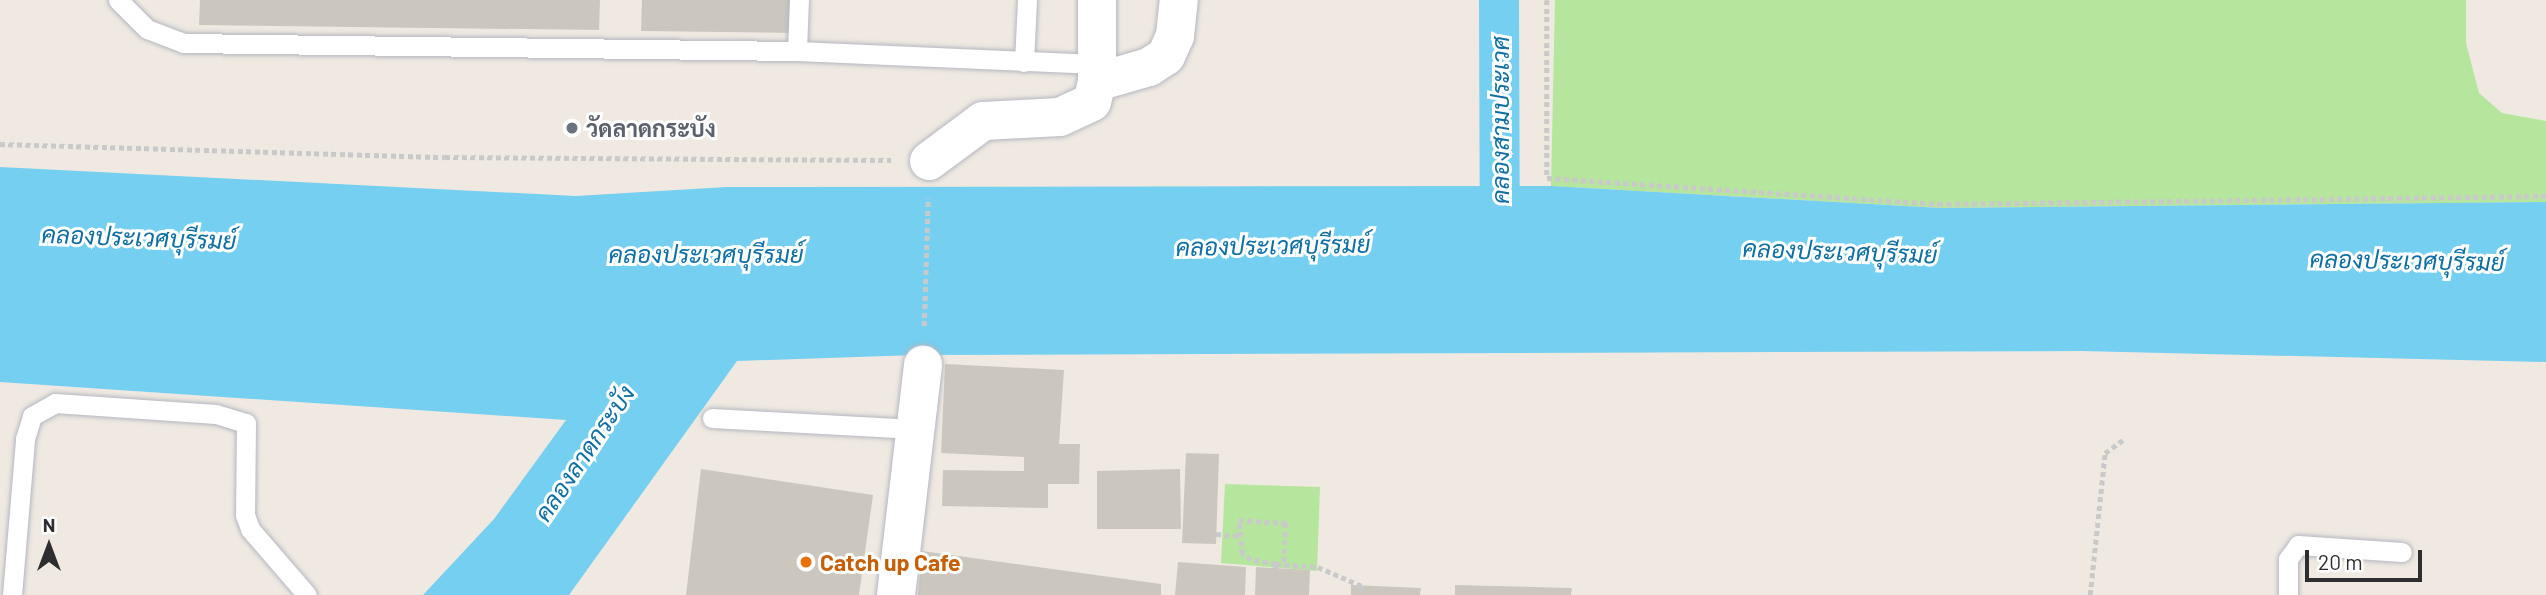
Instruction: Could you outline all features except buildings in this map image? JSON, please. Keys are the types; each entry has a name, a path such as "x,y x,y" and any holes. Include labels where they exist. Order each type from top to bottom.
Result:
{"street":[{"path":"929,161 983,121 1060,117 1088,105 1097,73 1097,0"},
{"path":"1097,73 1149,67 1166,56 1175,36 1179,0"},
{"path":"895,595 923,365"}],"lane":[{"path":"118,0 147,29 183,43 797,51 1024,62 1097,73"},
{"path":"797,51 799,0"},
{"path":"1024,62 1027,0"},
{"path":"12,595 25,439 32,416 55,403 216,414 246,423 245,515 250,528 307,595"},
{"path":"712,418 915,429"},
{"path":"2288,595 2288,559 2298,545 2402,552"}],"path":[{"path":"1547,0 1547,178 1938,204 2546,196"},
{"path":"0,144 445,157 929,161 923,365"},
{"path":"2090,595 2105,453 2123,440"},
{"path":"1284,564 1286,523 1239,520 1242,554 1251,560 1275,566 1284,564 1318,567 1362,586 1363,595"},
{"path":"1216,534 1239,536"}],"green space":[{"path":"1555,0 2466,0 2466,43 2479,93 2502,113 2546,121 2546,202 1941,208 1551,186"},
{"path":"1225,484 1320,487 1317,571 1221,563"}],"water":[{"path":"0,167 576,196 727,187 1551,186 1941,208 2546,202 2546,362 2081,351 915,355 737,361 569,595 423,595 494,519 566,420 0,382"}],"waterway":[{"name":"คลองสามประเวศ","path":"1499,0 1500,240"}],"place":[{"name":"วัดลาดกระบัง","path":"572,128"},
{"name":"Catch up Cafe","path":"806,562"}],"water label":[{"name":"คลองประเวศบุรีรมย์","path":"139,237"},
{"name":"คลองประเวศบุรีรมย์","path":"1273,245"},
{"name":"คลองประเวศบุรีรมย์","path":"1840,251"},
{"name":"คลองประเวศบุรีรมย์","path":"706,254"},
{"name":"คลองประเวศบุรีรมย์","path":"2407,260"},
{"name":"คลองลาดกระบัง","path":"584,453"}]}
